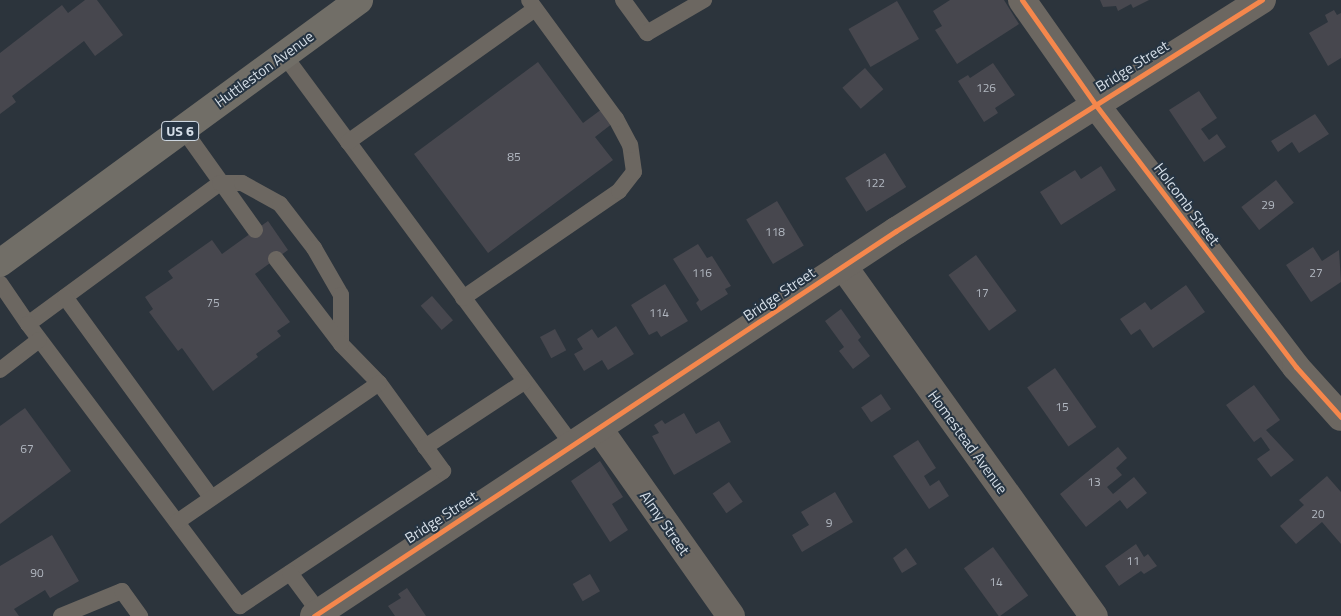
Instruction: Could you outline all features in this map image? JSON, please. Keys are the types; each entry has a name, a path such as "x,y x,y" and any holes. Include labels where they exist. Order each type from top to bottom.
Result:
{"highway":[{"name":"Huttleston Avenue","path":"0,262 359,0"}],"street":[{"name":"Holcomb Street","path":"1022,0 1095,104 1296,367 1341,417"},
{"name":"Bridge Street","path":"317,614 843,266 1095,104 1262,0"},
{"name":"Homestead Avenue","path":"843,266 1094,616"},
{"name":"Almy Street","path":"599,429 731,616"}],"lane":[{"path":"623,0 647,33 704,0"},
{"path":"348,142 532,4 616,119 630,145 634,172 619,191 463,298"},
{"path":"284,55 573,446"},
{"path":"183,129 255,230"},
{"path":"28,324 220,183 242,183 280,204 314,248 342,296 341,344"},
{"path":"0,283 39,340 240,606 443,471 379,383 341,344 276,259"},
{"path":"66,297 210,496"},
{"path":"0,370 39,340"},
{"path":"425,447 524,382"},
{"path":"177,522 210,496 379,383"},
{"path":"290,573 317,614"},
{"path":"61,616 122,591 140,616"}],"building":[{"path":"85,0 97,0 123,35 95,56 84,41 12,96 16,102 0,114 0,53 62,5 68,13"},
{"path":"950,0 1004,0 1019,24 957,64 935,30 942,26 933,11"},
{"path":"1100,0 1149,0 1133,8 1131,4 1118,11 1116,6 1103,7"},
{"path":"897,1 919,39 871,67 849,29"},
{"path":"1334,10 1337,15 1341,13 1341,58 1328,66 1309,33 1328,22 1325,15"},
{"path":"538,62 583,123 602,109 613,123 595,137 613,160 488,253 414,154"},
{"path":"993,63 1015,95 995,108 998,113 984,122 958,81 968,75 970,78"},
{"path":"865,68 883,89 861,109 842,88"},
{"path":"1199,91 1217,118 1201,129 1209,140 1217,134 1226,147 1204,162 1169,110"},
{"path":"1315,114 1329,134 1299,153 1292,142 1278,152 1271,141"},
{"path":"885,153 906,187 866,212 845,178"},
{"path":"1101,166 1116,190 1061,225 1040,192 1075,170 1081,179"},
{"path":"1276,180 1294,203 1259,230 1241,207"},
{"path":"777,201 804,246 773,264 746,220"},
{"path":"268,221 288,250 255,274 290,322 277,331 281,336 256,354 258,357 213,391 182,348 178,351 149,312 153,309 145,297 173,278 168,271 212,240 222,254"},
{"path":"698,244 707,258 712,256 731,286 725,289 728,294 701,311 696,303 699,300 673,259"},
{"path":"1313,247 1322,261 1339,250 1341,282 1311,302 1286,265"},
{"path":"976,255 1017,311 989,331 948,275"},
{"path":"665,284 688,321 661,337 657,331 649,335 631,305"},
{"path":"1186,285 1205,312 1153,348 1140,329 1131,335 1120,319 1145,302 1151,310"},
{"path":"432,296 453,320 442,330 421,306"},
{"path":"841,309 861,337 858,340 870,356 853,369 839,351 844,347 825,321"},
{"path":"616,326 634,354 608,370 602,360 584,371 574,354 583,349 577,339 592,329 598,338"},
{"path":"555,329 566,350 551,358 540,337"},
{"path":"1055,368 1096,427 1068,446 1027,388"},
{"path":"1254,385 1280,420 1266,430 1294,460 1271,477 1257,459 1270,450 1261,437 1254,442 1226,405"},
{"path":"881,394 891,409 871,422 861,407"},
{"path":"25,408 71,471 0,524 0,426"},
{"path":"684,413 696,434 719,421 731,442 674,475 652,436 659,433 654,425 662,420 665,424"},
{"path":"918,440 936,468 924,476 930,486 939,480 949,496 929,509 893,456"},
{"path":"1118,447 1127,458 1116,468 1122,475 1107,487 1113,494 1134,477 1147,493 1127,509 1120,500 1086,527 1060,494"},
{"path":"600,461 623,497 612,504 628,530 610,542 571,481"},
{"path":"1327,476 1341,492 1341,544 1322,522 1296,544 1280,526 1304,505 1299,500"},
{"path":"729,482 743,502 726,513 713,493"},
{"path":"835,492 853,522 802,552 792,535 809,525 801,512"},
{"path":"52,535 79,581 50,598 45,590 14,609 19,616 0,616 0,566"},
{"path":"1136,544 1144,557 1148,554 1157,566 1144,574 1141,571 1119,586 1105,566"},
{"path":"993,547 1028,596 999,616 964,568"},
{"path":"906,548 917,564 902,573 893,558"},
{"path":"590,574 600,591 583,601 573,584"},
{"path":"407,588 426,616 395,616 388,606 401,598 398,594"}],"cycle path":[{"path":"1022,0 1095,104 1296,367 1341,417"},
{"path":"314,616 896,231 1262,0"}]}
